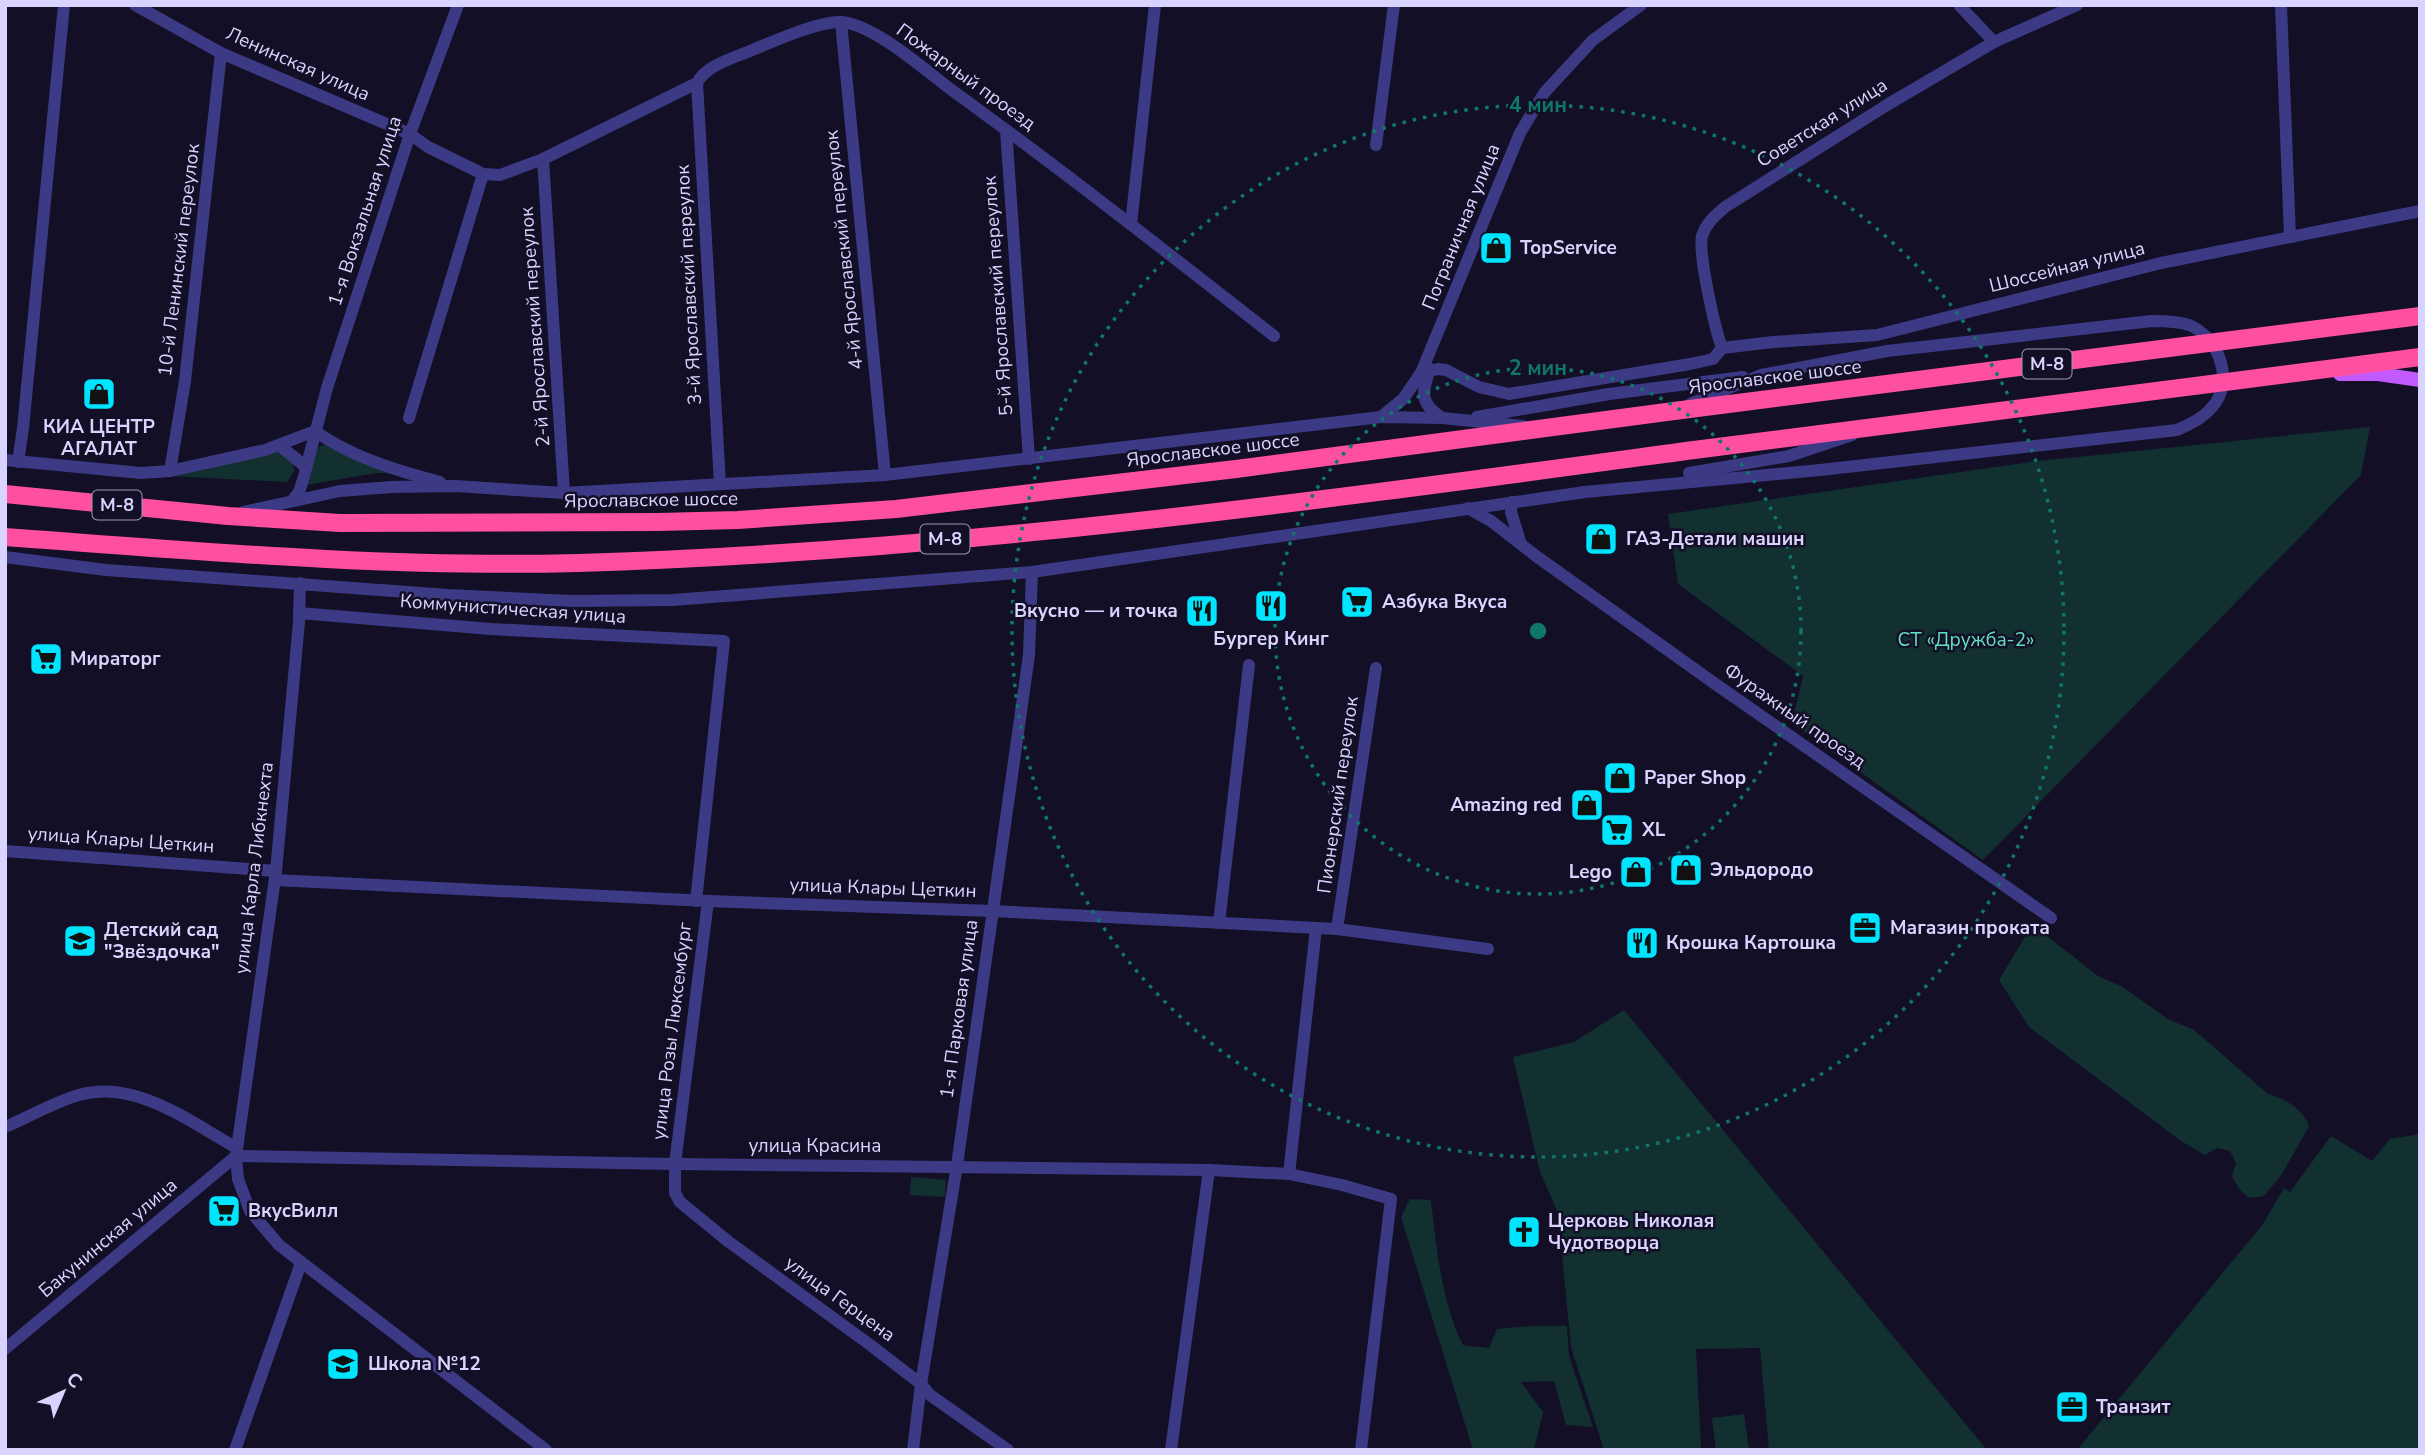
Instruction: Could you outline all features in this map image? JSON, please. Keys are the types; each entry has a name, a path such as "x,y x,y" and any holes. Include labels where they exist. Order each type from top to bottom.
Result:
{"highway":[{"name":"Ярославское шоссе","path":"5,494 228,516 340,523 509,524 724,520 817,515 895,509 1182,476 2420,316"},
{"name":"М-8","path":"5,537 305,560 452,564 572,563 777,554 1101,526 2420,358"}],"main road":[{"path":"2293,374 2378,374 2420,380"}],"street":[{"path":"64,5 23,428 12,461 141,472 170,471 279,445 315,431 341,447 405,473 455,486"},
{"name":"Ленинская улица","path":"135,5 221,53 410,134"},
{"name":"1-я Вокзальная улица","path":"292,501 299,492 327,388 410,134 458,5"},
{"path":"1131,224 1155,5"},
{"path":"1376,145 1394,5"},
{"name":"Пограничная улица","path":"1442,418 1425,402 1425,371 1520,133 1544,93 1593,40 1640,5"},
{"path":"1959,5 1994,42"},
{"name":"Советская улица","path":"1722,348 1703,259 1701,238 1708,222 1725,206 1994,42 2077,5"},
{"path":"2281,5 2290,237"},
{"path":"410,134 428,147 483,174 500,175 543,159 697,83 701,74 734,57 782,38 841,22"},
{"name":"Пожарный проезд","path":"841,22 870,31 1131,224 1274,336"},
{"name":"4-й Ярославский переулок","path":"841,22 885,475"},
{"name":"10-й Ленинский переулок","path":"170,471 185,381 221,53"},
{"name":"3-й Ярославский переулок","path":"697,83 720,484"},
{"name":"5-й Ярославский переулок","path":"1006,130 1029,459"},
{"name":"2-й Ярославский переулок","path":"543,159 564,493"},
{"path":"409,418 483,174"},
{"name":"Шоссейная улица","path":"1722,348 1877,335 2161,264 2420,211"},
{"path":"1461,419 1609,394 1761,375 1887,351 2121,324 2171,321 2190,326 2207,336 2223,369 2223,386 2217,401 2196,422 2177,430 1834,469 1585,492"},
{"path":"1425,371 1446,370 1479,387 1509,394 1690,364 1713,359 1722,348"},
{"name":"Пограничная улица","path":"1381,417 1403,399 1425,371"},
{"path":"1674,411 1761,375"},
{"path":"228,516 340,491 455,486 564,493 885,475 1381,417 1461,419 1545,428"},
{"path":"5,557 106,570 572,601 673,600 1032,572 1585,492 1789,456 1880,426"},
{"path":"279,445 306,467"},
{"path":"1512,502 1511,512 1520,542"},
{"name":"Фуражный проезд","path":"1468,508 1491,520 1536,556 1714,683 2051,918"},
{"name":"1-я Парковая улица","path":"914,1450 921,1384 957,1165 1029,655 1032,572"},
{"name":"улица Карла Либкнехта","path":"300,583 275,876 236,1152 238,1179 250,1211 279,1245 546,1450"},
{"name":"Коммунистическая улица","path":"299,613 491,629 724,641"},
{"name":"улица Розы Люксембург","path":"675,1164 702,901 724,641"},
{"path":"1219,923 1249,665"},
{"name":"Пионерский переулок","path":"1337,929 1376,668"},
{"name":"улица Клары Цеткин","path":"5,851 275,876 702,901 992,911 1337,929 1488,949"},
{"path":"1289,1174 1317,928"},
{"name":"улица Красина","path":"5,1127 79,1095 103,1091 131,1094 158,1104 236,1152 675,1164 957,1165 1209,1170 1289,1174 1342,1185 1391,1199 1361,1450"},
{"name":"Бакунинская улица","path":"5,1349 236,1152"},
{"name":"улица Герцена","path":"675,1164 676,1193 688,1210 921,1384 930,1395 1008,1450"},
{"path":"1171,1450 1209,1170"},
{"path":"235,1450 301,1263"}],"green space":[{"name":"СТ «Дружба-2»","path":"2370,427 2361,475 1983,860 1792,723 1803,676 1678,584 1668,514 2038,461"},
{"path":"326,444 397,473 376,473 306,485 314,449"},
{"path":"277,451 293,460 294,471 287,482 170,476"},
{"path":"2028,932 2042,932 2098,976 2123,987 2168,1019 2194,1030 2268,1094 2287,1102 2302,1114 2309,1126 2282,1174 2264,1196 2249,1198 2239,1189 2232,1176 2236,1163 2230,1151 2217,1148 2205,1155 2181,1141 2029,1027 1999,980"},
{"path":"1624,1010 1987,1450 1769,1450 1760,1348 1696,1349 1701,1450 1604,1450 1571,1347 1558,1213 1540,1172 1513,1057 1574,1042"},
{"path":"2420,1134 2420,1450 2077,1450 2263,1224 2284,1188 2290,1192 2331,1136 2372,1161 2390,1139"},
{"path":"911,1177 946,1180 945,1197 910,1195"},
{"path":"1410,1199 1431,1200 1445,1293 1463,1345 1489,1348 1497,1329 1567,1326 1569,1356 1593,1427 1566,1425 1554,1381 1521,1382 1543,1412 1534,1450 1473,1450 1401,1217"},
{"path":"1744,1414 1749,1450 1716,1450 1712,1418"}],"place":[{"name":"TopService","path":"1496,248"},
{"name":"КИА ЦЕНТР АГАЛАТ","path":"99,394"},
{"name":"ГАЗ-Детали машин","path":"1601,539"},
{"name":"Азбука Вкуса","path":"1357,602"},
{"name":"Бургер Кинг","path":"1271,606"},
{"name":"Вкусно — и точка","path":"1202,611"},
{"name":"Мираторг","path":"46,659"},
{"name":"Paper Shop","path":"1620,778"},
{"name":"Amazing red","path":"1587,805"},
{"name":"XL","path":"1617,830"},
{"name":"Эльдородо","path":"1686,870"},
{"name":"Lego","path":"1636,872"},
{"name":"Магазин проката","path":"1865,928"},
{"name":"Детский сад \"Звёздочка\"","path":"80,941"},
{"name":"Крошка Картошка","path":"1642,943"},
{"name":"ВкусВилл","path":"224,1211"},
{"name":"Церковь Николая Чудотворца","path":"1524,1232"},
{"name":"Школа №12","path":"343,1364"},
{"name":"Транзит","path":"2072,1407"}]}
